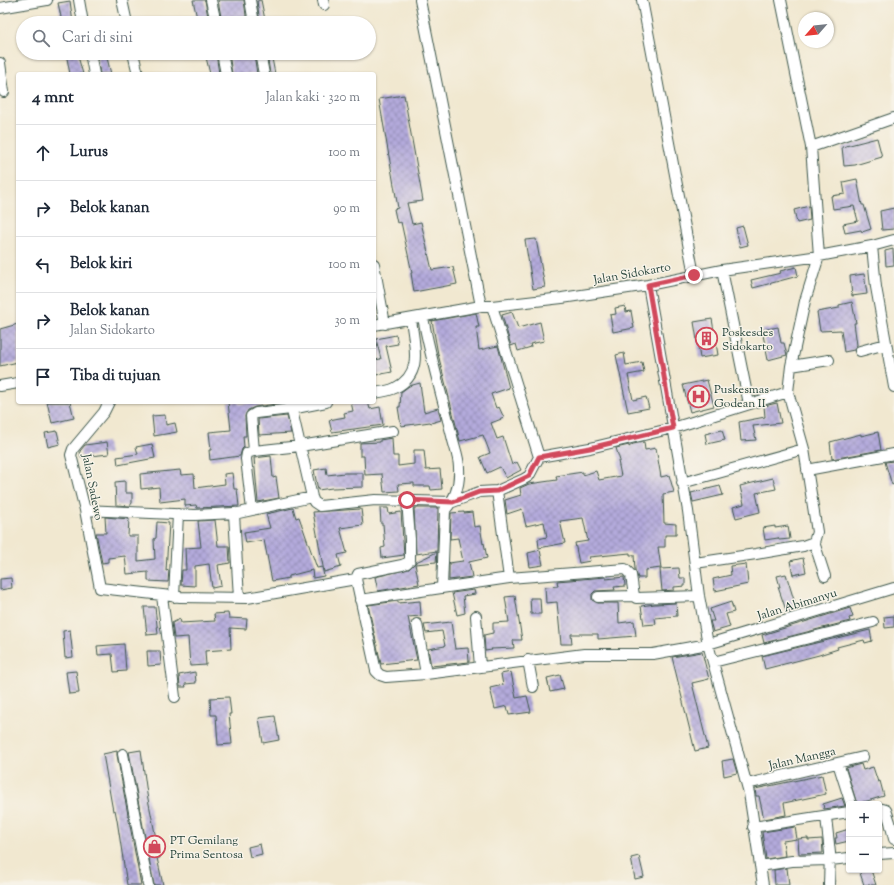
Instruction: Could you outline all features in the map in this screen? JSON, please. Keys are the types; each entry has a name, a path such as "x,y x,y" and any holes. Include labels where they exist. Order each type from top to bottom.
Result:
{"street":[{"path":"0,8 47,0"},
{"path":"79,0 82,16"},
{"path":"122,0 125,16"},
{"path":"211,0 214,16"},
{"path":"250,0 253,16"},
{"path":"420,0 481,306"},
{"path":"642,0 694,275"},
{"path":"781,0 811,147 819,256 805,301 791,366 788,392 804,449 817,532 814,542 824,576"},
{"path":"91,60 94,72"},
{"path":"135,60 138,72"},
{"path":"223,60 226,72"},
{"path":"261,60 264,72"},
{"path":"0,63 4,92"},
{"path":"811,147 894,118"},
{"name":"Jalan Sidokarto","path":"376,325 481,306 562,298 648,285 722,270 819,256 872,246 894,240"},
{"path":"872,246 876,288 894,387"},
{"path":"722,270 749,404"},
{"path":"376,275 385,324"},
{"path":"648,285 708,644 747,784 763,885"},
{"path":"290,405 312,498 314,502 320,506 376,500 453,502 479,492 497,491 529,476 539,457 492,306"},
{"path":"423,317 428,346 447,414 459,467 458,487 453,502 445,510 442,588"},
{"path":"376,393 395,389 410,378 415,364 411,319"},
{"path":"860,351 886,344"},
{"path":"791,366 829,360"},
{"path":"0,386 16,383"},
{"path":"539,457 590,448 673,428 788,392"},
{"name":"Jalan Sadewo","path":"108,404 104,412 73,449 71,455 100,588 162,596"},
{"path":"254,451 251,416 256,413 290,405 302,404"},
{"path":"252,510 246,458 247,453 393,431"},
{"path":"682,483 804,449"},
{"path":"807,470 894,454"},
{"path":"497,491 509,578"},
{"path":"84,510 195,515 234,514 312,498"},
{"path":"175,697 162,596 247,598 356,579 358,574 402,565 410,560 407,500"},
{"path":"174,597 178,514"},
{"path":"234,514 239,598"},
{"path":"695,563 803,546 814,542"},
{"path":"360,600 509,578 625,569 632,575 634,596"},
{"name":"Jalan Abimanyu","path":"356,579 372,659 376,671 380,675 386,677 426,674 584,654 653,654 708,644 894,588"},
{"path":"598,597 634,596 638,598 699,596"},
{"path":"476,616 480,667"},
{"path":"713,662 873,622"},
{"path":"417,624 426,674"},
{"path":"528,660 533,687"},
{"path":"124,754 148,885"},
{"name":"Jalan Mangga","path":"747,784 862,757"},
{"path":"838,763 851,801"},
{"path":"882,809 886,810 894,839"},
{"path":"753,827 826,817 846,813"},
{"path":"826,817 830,853 829,885"},
{"path":"882,854 894,853"},
{"path":"760,866 792,861 846,858"}],"building":[{"path":"193,0 205,0 208,16 196,16"},
{"path":"218,0 244,0 246,16 221,16"},
{"path":"261,0 264,16 259,16 257,1"},
{"path":"70,1 72,16 61,16 58,3"},
{"path":"67,60 79,60 82,72 70,72"},
{"path":"98,60 108,60 110,72 100,72"},
{"path":"207,60 217,60 219,72 210,72"},
{"path":"230,60 255,60 257,72 232,72"},
{"path":"268,60 272,60 275,72 270,72"},
{"path":"404,95 423,201 407,203 412,224 421,222 432,270 453,267 457,284 414,292 412,273 401,222 397,223 394,209 398,208 379,99"},
{"path":"877,138 882,157 855,165 844,166 842,147"},
{"path":"857,179 862,205 864,205 871,229 862,232 861,230 845,233 843,224 858,221 854,206 833,209 831,196 845,194 843,182"},
{"path":"809,206 810,220 797,223 794,210"},
{"path":"894,208 894,229 882,230 880,211"},
{"path":"743,226 748,245 740,247 736,228"},
{"path":"536,239 545,287 533,289 525,240"},
{"path":"893,249 894,265 886,266 885,251"},
{"path":"796,267 798,276 753,288 751,280 781,273 780,271"},
{"path":"864,274 867,294 852,296 850,276"},
{"path":"852,302 856,323 854,323 857,345 854,350 844,352 841,330 820,331 817,312 839,308 839,305"},
{"path":"625,306 626,312 631,311 634,328 613,332 610,315 616,314 615,308"},
{"path":"512,312 518,328 540,322 544,341 530,344 531,347 518,351 516,344 511,346 502,315"},
{"path":"476,313 479,327 476,327 479,350 498,346 509,388 491,394 496,408 499,407 504,418 491,423 497,439 503,437 512,465 517,462 521,470 506,478 500,467 487,473 480,457 490,453 483,435 460,441 438,354 432,321"},
{"name":"Poskesdes Sidokarto","path":"712,319 718,355 700,358 694,322"},
{"path":"16,325 16,362 0,366 0,329"},
{"path":"778,327 781,343 784,343 787,355 768,360 762,330"},
{"path":"396,335 398,344 386,346 392,372 376,375 376,360 381,359 376,339"},
{"path":"624,353 626,365 642,362 644,372 628,375 633,400 646,397 649,408 628,412 616,355"},
{"name":"Puskesmas Godean II","path":"707,380 714,406 690,412 683,385"},
{"path":"420,383 424,412 438,408 441,420 431,423 401,426 398,407 400,407 401,392 409,386"},
{"path":"777,403 781,423 753,426 756,440 741,441 739,422 765,417 764,406"},
{"path":"47,404 70,404 74,418 52,423"},
{"path":"228,404 276,404 255,407 248,410 245,416 246,436 243,436 244,447 240,456 210,460 209,450 211,450 209,432 231,430"},
{"path":"351,404 369,404 370,409 380,407 383,425 332,432 329,420 345,417 344,413 353,411"},
{"path":"165,415 166,425 175,423 177,432 154,436 152,416"},
{"path":"287,416 291,433 259,435 258,419"},
{"path":"722,430 725,440 707,444 705,434"},
{"path":"57,431 60,444 48,447 45,433"},
{"path":"878,432 881,450 832,459 830,442 861,434 861,436"},
{"path":"392,438 393,456 398,456 398,466 414,464 414,450 424,450 426,470 440,469 442,489 431,490 430,486 414,486 414,483 398,484 399,491 384,492 382,474 365,475 364,456 360,456 360,443 380,442 380,440"},
{"path":"107,442 109,454 81,457 80,451 85,445"},
{"path":"644,442 645,450 656,448 661,477 669,475 674,492 663,494 664,523 676,524 676,535 665,535 665,547 658,547 661,568 645,570 645,578 638,578 635,570 634,555 630,555 630,553 589,557 590,561 579,563 575,543 588,541 583,518 560,521 565,543 539,548 538,539 547,537 544,522 526,526 522,509 507,514 505,500 521,495 520,488 529,484 557,480 556,476 583,472 583,475 596,471 599,480 621,476 618,461 620,461 616,448 629,445 629,447 633,444"},
{"path":"152,444 155,458 118,465 117,457 138,454 136,447"},
{"path":"271,456 273,478 276,477 279,498 258,502 254,458"},
{"path":"894,461 894,484 892,485 885,462"},
{"path":"326,468 327,475 363,473 363,487 318,490 314,470"},
{"path":"180,470 181,475 194,474 195,488 225,484 224,474 232,473 234,489 237,489 239,506 197,508 196,505 185,506 185,499 160,502 159,487 141,489 140,474"},
{"path":"773,478 776,489 756,493 760,512 736,518 733,507 744,504 740,486"},
{"path":"125,481 125,493 132,493 132,503 130,506 116,505 115,482"},
{"path":"720,486 723,495 693,502 691,493"},
{"path":"293,508 296,518 299,517 317,568 322,567 324,576 313,578 312,570 289,576 289,578 272,581 264,540 246,543 244,532 270,528 266,514"},
{"path":"380,508 388,508 389,514 401,512 404,555 382,558 381,548 385,547"},
{"path":"414,508 438,508 437,551 416,554"},
{"path":"361,509 363,525 340,528 347,553 338,555 341,567 324,572 313,512"},
{"path":"472,512 474,527 480,526 487,558 469,562 472,577 449,580 449,563 463,561 458,538 450,539 451,513"},
{"path":"105,517 129,519 128,536 138,536 138,561 155,559 154,539 156,538 157,522 169,523 166,571 169,570 168,582 148,581 148,572 127,574 125,556 108,558 108,562 102,563 96,533 106,533"},
{"path":"215,520 218,546 229,546 230,563 218,565 221,586 212,588 209,564 195,566 195,586 181,585 182,570 186,570 185,548 201,547 198,521"},
{"path":"775,526 775,528 788,526 790,539 779,540 778,538 765,540 763,528"},
{"path":"540,550 543,565 530,567 528,553"},
{"path":"437,552 436,562 415,564 419,584 378,591 375,577 409,569 416,562"},
{"path":"803,558 806,572 793,575 790,561"},
{"path":"746,564 748,584 715,591 713,579 731,575 730,566"},
{"path":"679,568 680,578 685,578 685,586 674,587 674,590 662,591 660,569"},
{"path":"786,574 797,610 787,613 778,587 780,587 777,576"},
{"path":"606,577 606,579 624,577 625,586 614,587 615,590 595,591 592,594 592,600 598,603 618,603 619,623 634,621 636,636 598,639 598,634 571,634 572,644 561,644 557,602 546,603 545,587 558,586 557,581"},
{"path":"11,578 12,588 0,590 0,579"},
{"path":"474,590 475,594 463,596 465,613 457,615 452,593"},
{"path":"515,596 522,640 513,640 514,648 491,649 492,650 485,651 484,635 493,633 493,623 509,622 505,597"},
{"path":"530,598 540,598 541,614 531,614"},
{"path":"398,601 398,603 420,601 421,616 408,617 417,660 381,664 368,605"},
{"path":"731,602 734,612 726,614 730,627 713,632 710,621 714,621 710,609"},
{"path":"676,603 677,616 655,618 656,624 644,625 641,606"},
{"path":"144,607 155,607 158,634 147,635"},
{"path":"850,608 853,617 849,618 850,621 764,643 762,635"},
{"path":"228,613 229,618 247,619 246,629 230,628 231,649 205,651 206,665 190,666 188,637 174,638 172,623 180,619 181,623 215,621 214,614"},
{"path":"894,616 894,627 885,628 884,617"},
{"path":"451,622 455,649 468,648 469,662 431,666 428,649 445,646 442,631 426,633 424,625"},
{"path":"70,630 73,657 65,658 63,631"},
{"path":"870,630 872,641 865,643 864,640 837,647 838,649 819,655 765,669 762,656"},
{"path":"124,644 126,671 114,672 112,654 98,655 97,646"},
{"path":"147,651 160,651 161,665 148,666"},
{"path":"702,652 709,679 692,683 708,748 695,751 672,657"},
{"path":"76,671 79,693 69,694 66,672"},
{"path":"195,672 196,683 185,684 186,687 180,687 179,675"},
{"path":"511,672 516,698 527,696 531,712 509,715 507,706 495,709 490,688 503,685 501,674"},
{"path":"560,675 564,689 550,692 547,678"},
{"path":"229,697 232,744 218,745 216,715 211,715 210,698"},
{"path":"275,716 279,740 263,743 259,718"},
{"path":"141,750 147,794 160,858 157,858 163,885 154,885 129,752"},
{"path":"117,751 141,885 127,885 117,820 115,810 113,811 111,800 103,754"},
{"path":"733,759 737,773 724,776 722,761"},
{"path":"861,764 863,770 873,767 878,782 880,781 884,796 867,801 856,801 846,768"},
{"path":"822,775 826,794 784,803 786,815 764,819 759,796 756,796 755,789"},
{"path":"842,798 845,806 824,809 823,804"},
{"path":"795,827 797,839 783,841 785,856 766,859 762,832"},
{"path":"846,830 846,842 836,844 836,833"},
{"path":"808,838 808,840 822,839 823,853 799,854 798,839"},
{"path":"260,844 262,854 250,857 248,847"},
{"path":"639,856 644,877 635,879 631,858"},
{"path":"787,868 789,885 775,885 774,870"},
{"path":"860,873 872,873 876,885 864,885"}],"place":[{"name":"Poskesdes Sidokarto","path":"706,339"},
{"name":"Puskesmas Godean II","path":"698,396"},
{"name":"PT Gemilang Prima Sentosa","path":"154,847"}],"route":[{"path":"407,500 453,502 479,492 497,491 529,476 539,457 590,448 673,428 648,285 694,275"}]}
